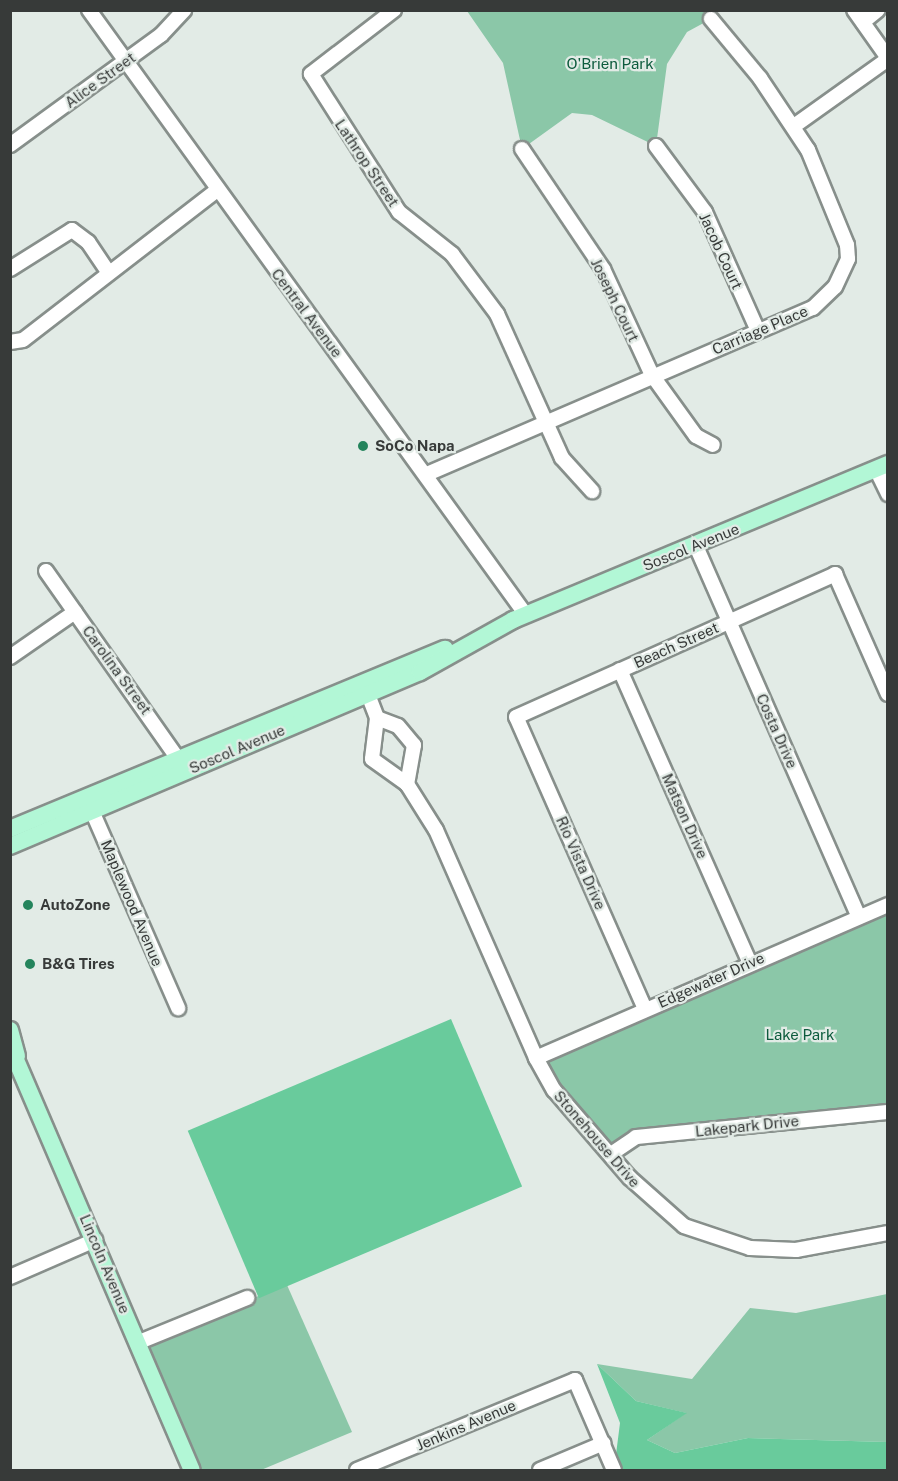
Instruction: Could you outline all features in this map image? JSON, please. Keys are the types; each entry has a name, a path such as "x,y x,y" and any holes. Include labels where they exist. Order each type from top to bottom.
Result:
{"main road":[{"name":"Soscol Avenue","path":"10,846 89,804 365,687 420,672 460,645 526,615 696,546 882,466"},
{"name":"Soscol Avenue","path":"10,828 89,804"},
{"name":"Lincoln Avenue","path":"10,1030 14,1052 192,1470"}],"street":[{"name":"Central Avenue","path":"89,10 217,190 427,474 526,615"},
{"name":"Alice Street","path":"10,145 126,61 184,10"},
{"name":"Lathrop Street","path":"394,10 311,74 399,212 452,255 497,314 544,423"},
{"path":"794,126 888,58 854,10"},
{"path":"862,22 878,10"},
{"name":"Carriage Place","path":"427,474 652,375 758,332 824,299 848,259 843,231 794,126 711,19"},
{"name":"Jacob Court","path":"656,146 705,212 758,332"},
{"name":"Joseph Court","path":"522,149 603,269 652,375 696,436 713,445"},
{"path":"10,342 23,340 106,280 108,272 217,190"},
{"path":"10,268 72,230 88,242 108,272"},
{"path":"544,423 562,458 592,491"},
{"path":"882,466 888,494"},
{"name":"Costa Drive","path":"696,546 859,917"},
{"name":"Carolina Street","path":"46,572 183,764"},
{"name":"Beach Street","path":"516,717 835,574 888,694"},
{"path":"10,657 75,612"},
{"name":"Matson Drive","path":"620,670 750,963"},
{"name":"Stonehouse Drive","path":"365,687 377,718 372,759 407,784 457,872 536,1058 555,1090 656,1206 715,1240 750,1248 796,1250 888,1233"},
{"name":"Rio Vista Drive","path":"516,717 645,1009"},
{"path":"377,718 398,726 414,745 407,784"},
{"name":"Maplewood Avenue","path":"89,804 178,1008"},
{"name":"Edgewater Drive","path":"536,1058 750,963 888,905"},
{"name":"Lakepark Drive","path":"611,1154 636,1137 888,1112"},
{"path":"10,1277 95,1240"},
{"path":"139,1342 247,1298"},
{"name":"Jenkins Avenue","path":"357,1470 575,1380 604,1443"},
{"path":"540,1470 604,1443 614,1470"}],"green space":[{"name":"O'Brien Park","path":"467,11 713,11 711,19 687,32 667,64 656,146 592,115 572,113 522,149 503,63"},
{"name":"Lake Park","path":"887,905 887,1114 636,1137 611,1154 536,1058"},
{"path":"451,1019 522,1187 259,1298 188,1131"},
{"path":"287,1285 352,1432 261,1470 192,1470 139,1342"},
{"path":"887,1294 887,1442 748,1438 675,1453 647,1440 686,1413 636,1401 597,1364 692,1379 750,1308 796,1313"},
{"path":"597,1364 636,1401 687,1413 647,1440 675,1453 748,1438 887,1442 887,1470 614,1470 620,1423"}],"place":[{"name":"SoCo Napa","path":"363,446"},
{"name":"AutoZone","path":"28,905"},
{"name":"B&G Tires","path":"30,964"}]}
